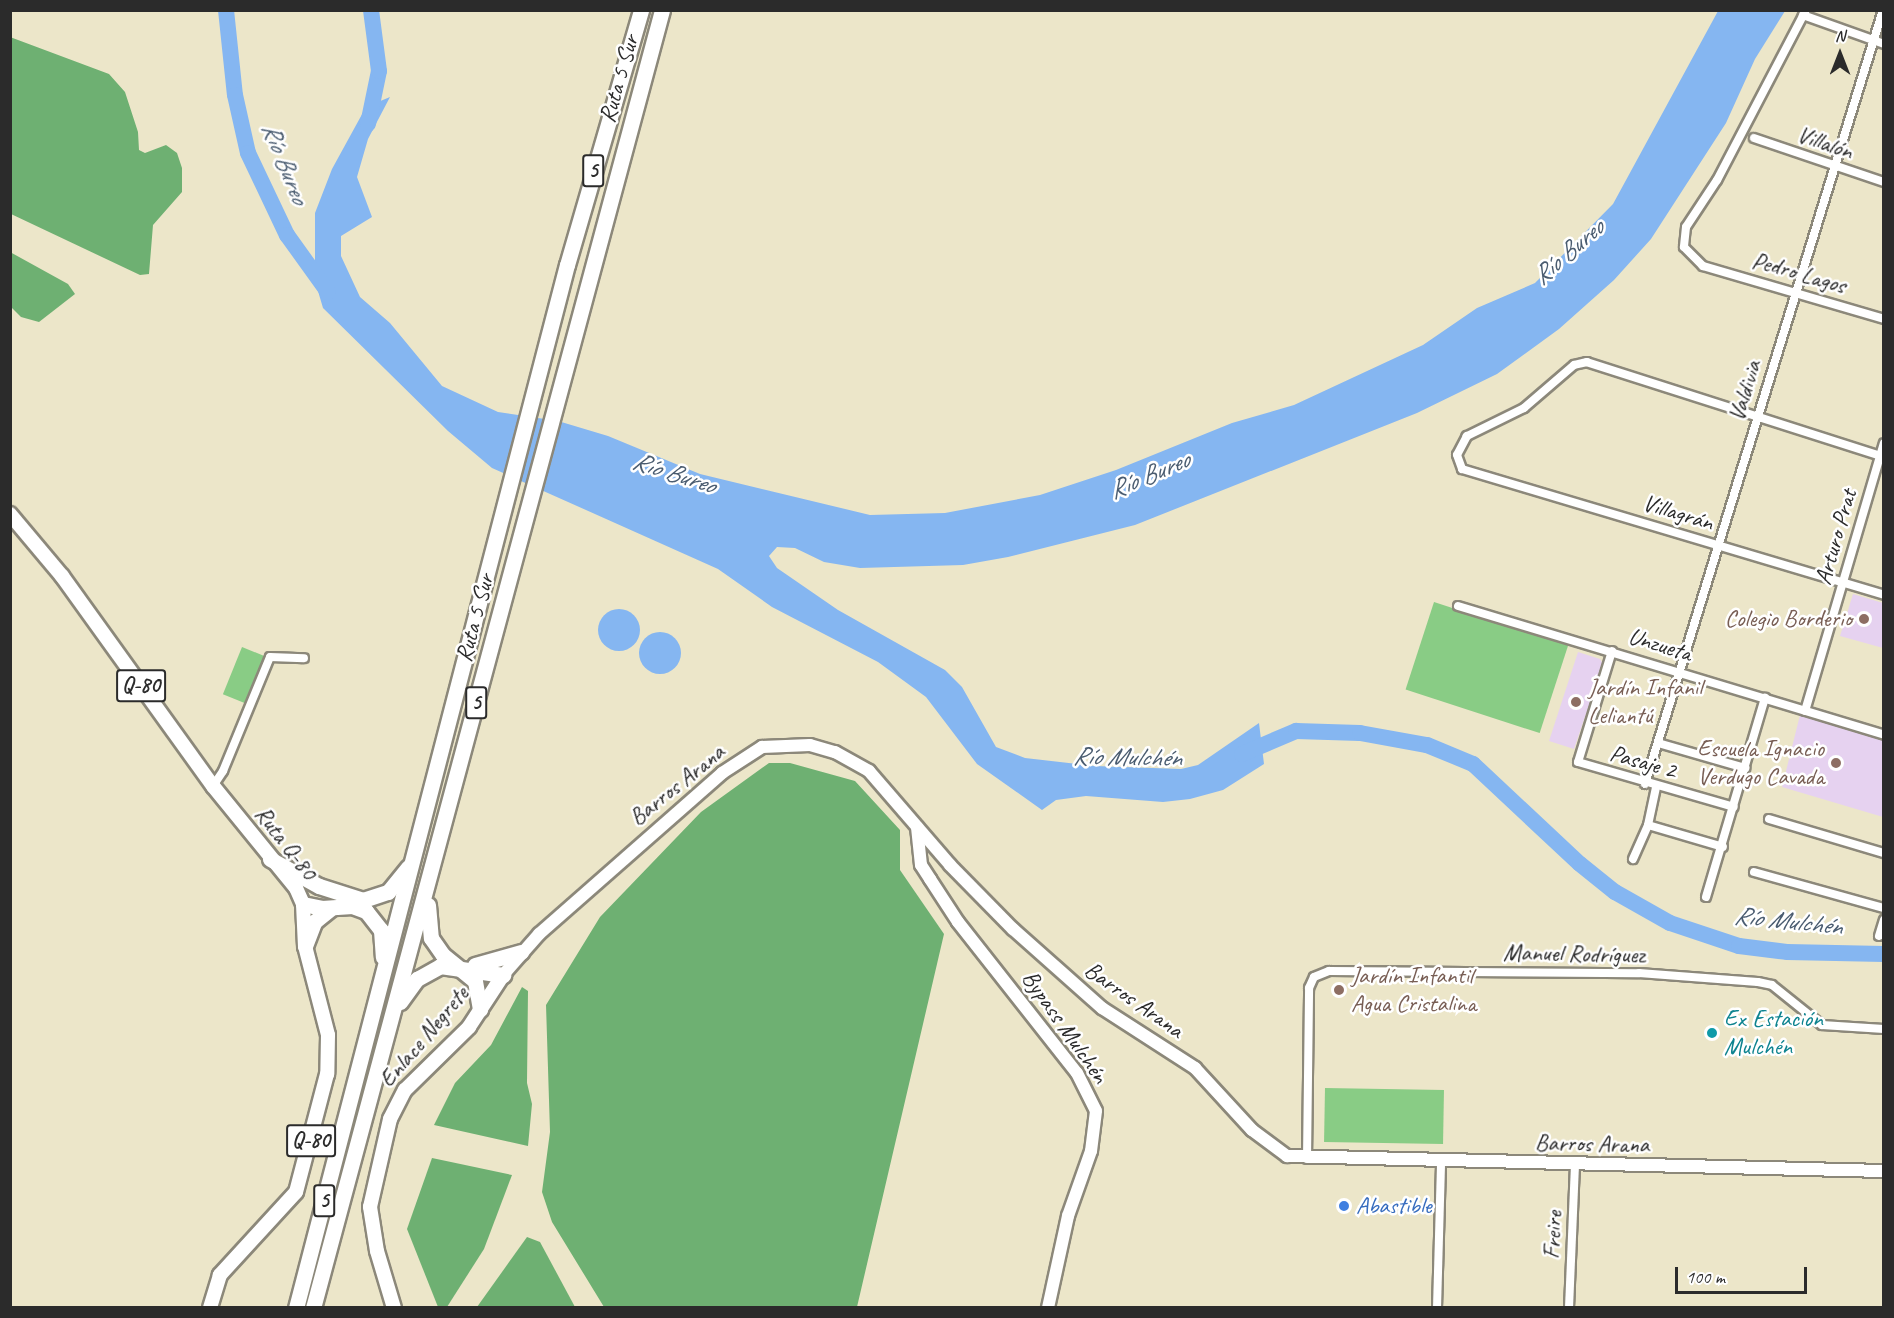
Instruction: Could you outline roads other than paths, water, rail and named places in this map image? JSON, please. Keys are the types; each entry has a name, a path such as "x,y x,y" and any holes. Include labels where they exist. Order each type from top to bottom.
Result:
{"highway":[{"name":"Ruta 5 Sur","path":"296,1308 416,855 550,333 641,10"},
{"name":"Ruta 5 Sur","path":"313,1308 430,876 574,328 662,10"},
{"path":"270,859 330,891 363,900 383,895 394,888 416,855"},
{"path":"430,876 428,922 431,938 443,955 460,966 479,988 480,1010"},
{"path":"303,904 318,893 330,891"},
{"path":"303,904 331,908 352,906 375,920 383,936 383,978"},
{"path":"305,946 314,922 331,908"},
{"path":"391,1018 406,991 422,974 441,966 496,962 521,952"},
{"path":"460,966 502,975"}],"main road":[{"name":"Ruta Q-80","path":"10,513 62,576 213,786 270,859 296,888 303,904 305,946 329,1048 327,1074 305,1166 291,1200 220,1275 210,1308"},
{"name":"Barros Arana","path":"502,975 521,952 708,783 762,747 804,744 847,757 880,781 917,827 990,906 1083,993 1194,1068 1272,1148 1306,1159 1884,1171"},
{"name":"Bypass Mulchén","path":"917,827 921,865 958,922 1077,1073 1096,1111 1091,1151 1068,1216 1048,1308"},
{"name":"Enlace Negrete","path":"394,1308 375,1243 370,1207 390,1119 405,1090 469,1027 502,975"}],"street":[{"name":"Valdivia","path":"1645,784 1883,10"},
{"path":"1804,13 1884,44"},
{"name":"Pedro Lagos","path":"1804,13 1717,180 1684,231 1686,252 1703,266 1884,319"},
{"name":"Villalón","path":"1754,138 1834,168 1884,182"},
{"name":"Villagrán","path":"1758,418 1587,362 1578,363 1524,408 1467,436 1456,455 1462,469 1884,595"},
{"path":"1758,418 1882,457"},
{"name":"Arturo Prat","path":"1805,711 1882,457 1884,443"},
{"name":"Unzueta","path":"1458,606 1884,735"},
{"name":"Pasaje 2","path":"1612,651 1578,762 1645,784 1734,807"},
{"path":"213,786 223,771 270,657 304,658"},
{"path":"1706,897 1723,847 1765,698"},
{"path":"1658,743 1745,768"},
{"path":"1633,859 1648,825 1656,787"},
{"path":"1769,819 1884,853"},
{"path":"1648,825 1723,847"},
{"path":"1754,872 1884,908"},
{"path":"1879,936 1884,921"},
{"name":"Manuel Rodríguez","path":"1306,1159 1309,988 1314,976 1329,971 1640,973 1758,982 1772,985 1822,1025 1884,1029"},
{"path":"1437,1308 1441,1162"},
{"name":"Freire","path":"1569,1308 1575,1165"}],"water":[{"path":"1718,11 1785,11 1755,59 1726,123 1651,239 1614,280 1559,329 1497,374 1417,413 1135,525 1008,557 963,565 860,568 824,562 795,548 777,547 769,556 777,568 838,610 945,670 962,687 996,747 1025,758 1095,766 1181,769 1198,765 1259,723 1264,764 1223,790 1190,799 1163,802 1086,796 1056,800 1042,810 977,764 926,697 878,662 772,607 718,569 492,468 448,431 323,308 315,281 315,213 332,169 366,107 390,97 368,139 357,177 372,217 341,236 341,256 360,297 390,323 442,386 498,412 558,421 608,436 700,474 870,515 945,513 1040,495 1116,470 1232,423 1294,405 1423,345 1477,308 1535,283 1613,204"},
{"path":"619,609 634,615 640,630 634,645 619,651 604,645 598,630 604,615"},
{"path":"660,632 675,638 681,653 675,668 660,674 645,668 639,653 645,638"}],"waterway":[{"name":"Río Bureo","path":"226,10 235,95 248,153 287,235 328,292"},
{"name":"Río Bureo","path":"368,124 379,71 371,10"},
{"name":"Río Mulchén","path":"1242,754 1296,731 1360,733 1427,745 1473,764 1580,864 1615,892 1670,923 1739,946 1787,952 1884,954"}],"place":[{"name":"Colegio Borderio","path":"1864,619"},
{"name":"Jardín Infanil Leliantú","path":"1576,702"},
{"name":"Escuela Ignacio Verdugo Cavada","path":"1836,763"},
{"name":"Jardín Infantil Agua Cristalina","path":"1339,990"},
{"name":"Ex Estación Mulchén","path":"1712,1033"},
{"name":"Abastible","path":"1344,1206"}]}
